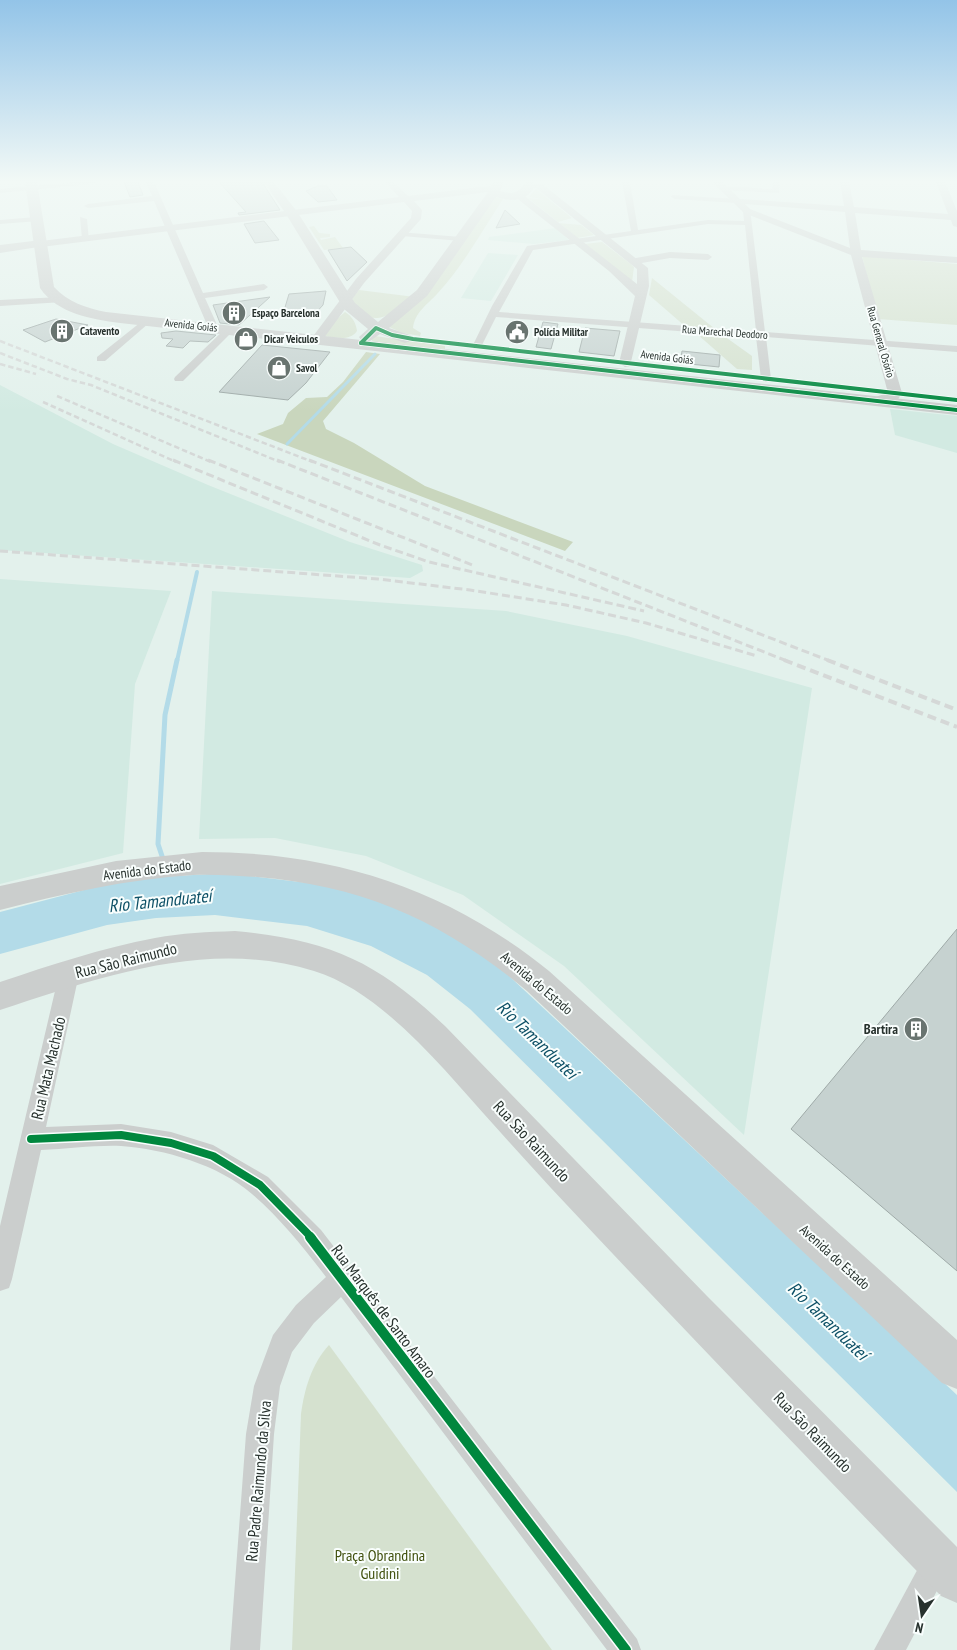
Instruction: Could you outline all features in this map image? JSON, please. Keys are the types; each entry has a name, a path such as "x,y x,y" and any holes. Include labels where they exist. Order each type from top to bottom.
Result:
{"main road":[{"name":"Avenida Goiás","path":"43,259 47,288 60,300 75,308 100,315 957,410"},
{"name":"Avenida Goiás","path":"319,259 344,300 355,312 376,328 404,338 957,400"},
{"path":"361,344 376,328 402,311 422,293 447,259"},
{"path":"419,327 433,336 470,346 475,351 421,350"},
{"name":"Avenida do Estado","path":"0,898 72,880 138,868 189,864 222,864 319,873 344,879 407,900 461,925 538,981 957,1368"},
{"name":"Rua São Raimundo","path":"0,996 139,954 183,946 233,945 273,948 318,958 357,974 396,1003 440,1043 608,1221 947,1570"}],"street":[{"path":"183,259 213,327"},
{"path":"317,339 344,300 378,259"},
{"path":"470,346 493,314 524,259"},
{"path":"600,259 630,284 641,296"},
{"path":"625,363 644,281 642,268 633,259"},
{"path":"636,261 647,259"},
{"path":"752,259 766,379"},
{"name":"Rua General Osório","path":"858,259 895,393 892,398 877,401"},
{"path":"943,259 957,260"},
{"path":"630,284 644,281"},
{"path":"200,296 264,287"},
{"path":"0,303 60,300"},
{"name":"Rua Marechal Deodoro","path":"493,314 957,349"},
{"path":"101,359 146,321"},
{"path":"179,379 230,329"},
{"name":"Rua Mata Machado","path":"0,1279 8,1210 32,1140 69,974"},
{"name":"Rua Marquês de Santo Amaro","path":"32,1140 121,1135 171,1143 213,1156 260,1185 312,1239 626,1650"},
{"name":"Rua Padre Raimundo da Silva","path":"245,1650 260,1434 267,1386 282,1344 304,1314 342,1279"},
{"path":"889,1650 947,1570"}],"shaded area":[{"path":"484,259 516,259 491,301 461,298"},
{"path":"366,352 380,354 323,421 326,429 354,443 425,486 573,542 565,551 257,434 283,424 288,413 306,398 327,397 343,382"},
{"path":"0,385 113,444 208,485 350,542 422,565 423,571 410,578 0,550"},
{"path":"890,409 957,416 957,453 895,435"},
{"path":"0,579 171,591 135,684 123,853 0,884"},
{"path":"212,591 506,611 627,636 812,688 744,1135 564,966 463,895 366,856 275,838 199,839"}],"green space":[{"path":"444,259 464,259 416,317 413,328 421,333 420,336 403,333 389,327"},
{"path":"604,259 624,259 634,267 632,282"},
{"path":"863,259 898,259 957,264 957,325 878,319"},
{"path":"652,278 715,329 686,327 649,295"},
{"path":"359,290 415,297 390,314 376,318 369,317 357,308 352,297"},
{"path":"345,312 353,320 357,331 346,338 323,336 329,326"},
{"path":"697,334 724,336 752,356 752,370 737,369"},
{"path":"375,336 445,346 445,349 373,342 371,339"},
{"name":"Praça Obrandina Guidini","path":"329,1345 552,1650 292,1650 301,1414 304,1396 313,1368"}],"water":[{"name":"Rio Tamanduateí","path":"226,873 325,885 396,906 459,937 507,974 957,1395 957,1492 470,1009 427,975 371,946 307,926 215,915 156,918 107,925 0,954 0,912 107,884 160,877"}],"building":[{"path":"334,259 364,259 367,262 347,281"},
{"path":"326,291 323,305 312,317 283,314 289,294"},
{"name":"Espaço Barcelona","path":"270,297 239,325 220,323 213,305"},
{"path":"56,319 88,325 45,342 23,330"},
{"path":"543,322 558,324 551,349 536,347"},
{"path":"585,328 620,331 614,356 579,352"},
{"path":"176,331 216,335 208,342 190,341 183,348 166,346 173,339 162,338 161,333"},
{"name":"Savol","path":"262,345 330,352 306,383 288,400 219,392"},
{"path":"682,351 720,355 719,367 680,363"},
{"name":"Bartira","path":"957,929 957,1271 791,1129"}],"waterway":[{"path":"287,444 375,354"},
{"path":"177,661 197,572"},
{"path":"164,862 158,844 165,715 177,660"}],"railway":[{"path":"0,341 313,462"},
{"path":"0,353 67,379 91,385 280,462"},
{"path":"0,364 36,374"},
{"path":"57,396 211,462"},
{"path":"43,402 176,462"},
{"path":"173,460 380,545 429,562 644,611"},
{"path":"208,460 475,566"},
{"path":"277,460 787,661"},
{"path":"309,460 830,661"},
{"path":"0,551 378,579 470,590 566,605 646,623 757,656"},
{"path":"784,660 957,727"},
{"path":"827,660 957,710"}],"cycle path":[{"path":"361,343 376,328 392,335 413,339 957,400"},
{"path":"361,343 957,410"},
{"path":"31,1139 121,1135 171,1143 213,1156 260,1185 312,1239 626,1650"}],"place":[{"name":"Espaço Barcelona","path":"234,313"},
{"name":"Catavento","path":"62,331"},
{"name":"Polícia Militar","path":"517,332"},
{"name":"Dicar Veiculos","path":"246,339"},
{"name":"Savol","path":"279,368"},
{"name":"Bartira","path":"916,1029"}]}
